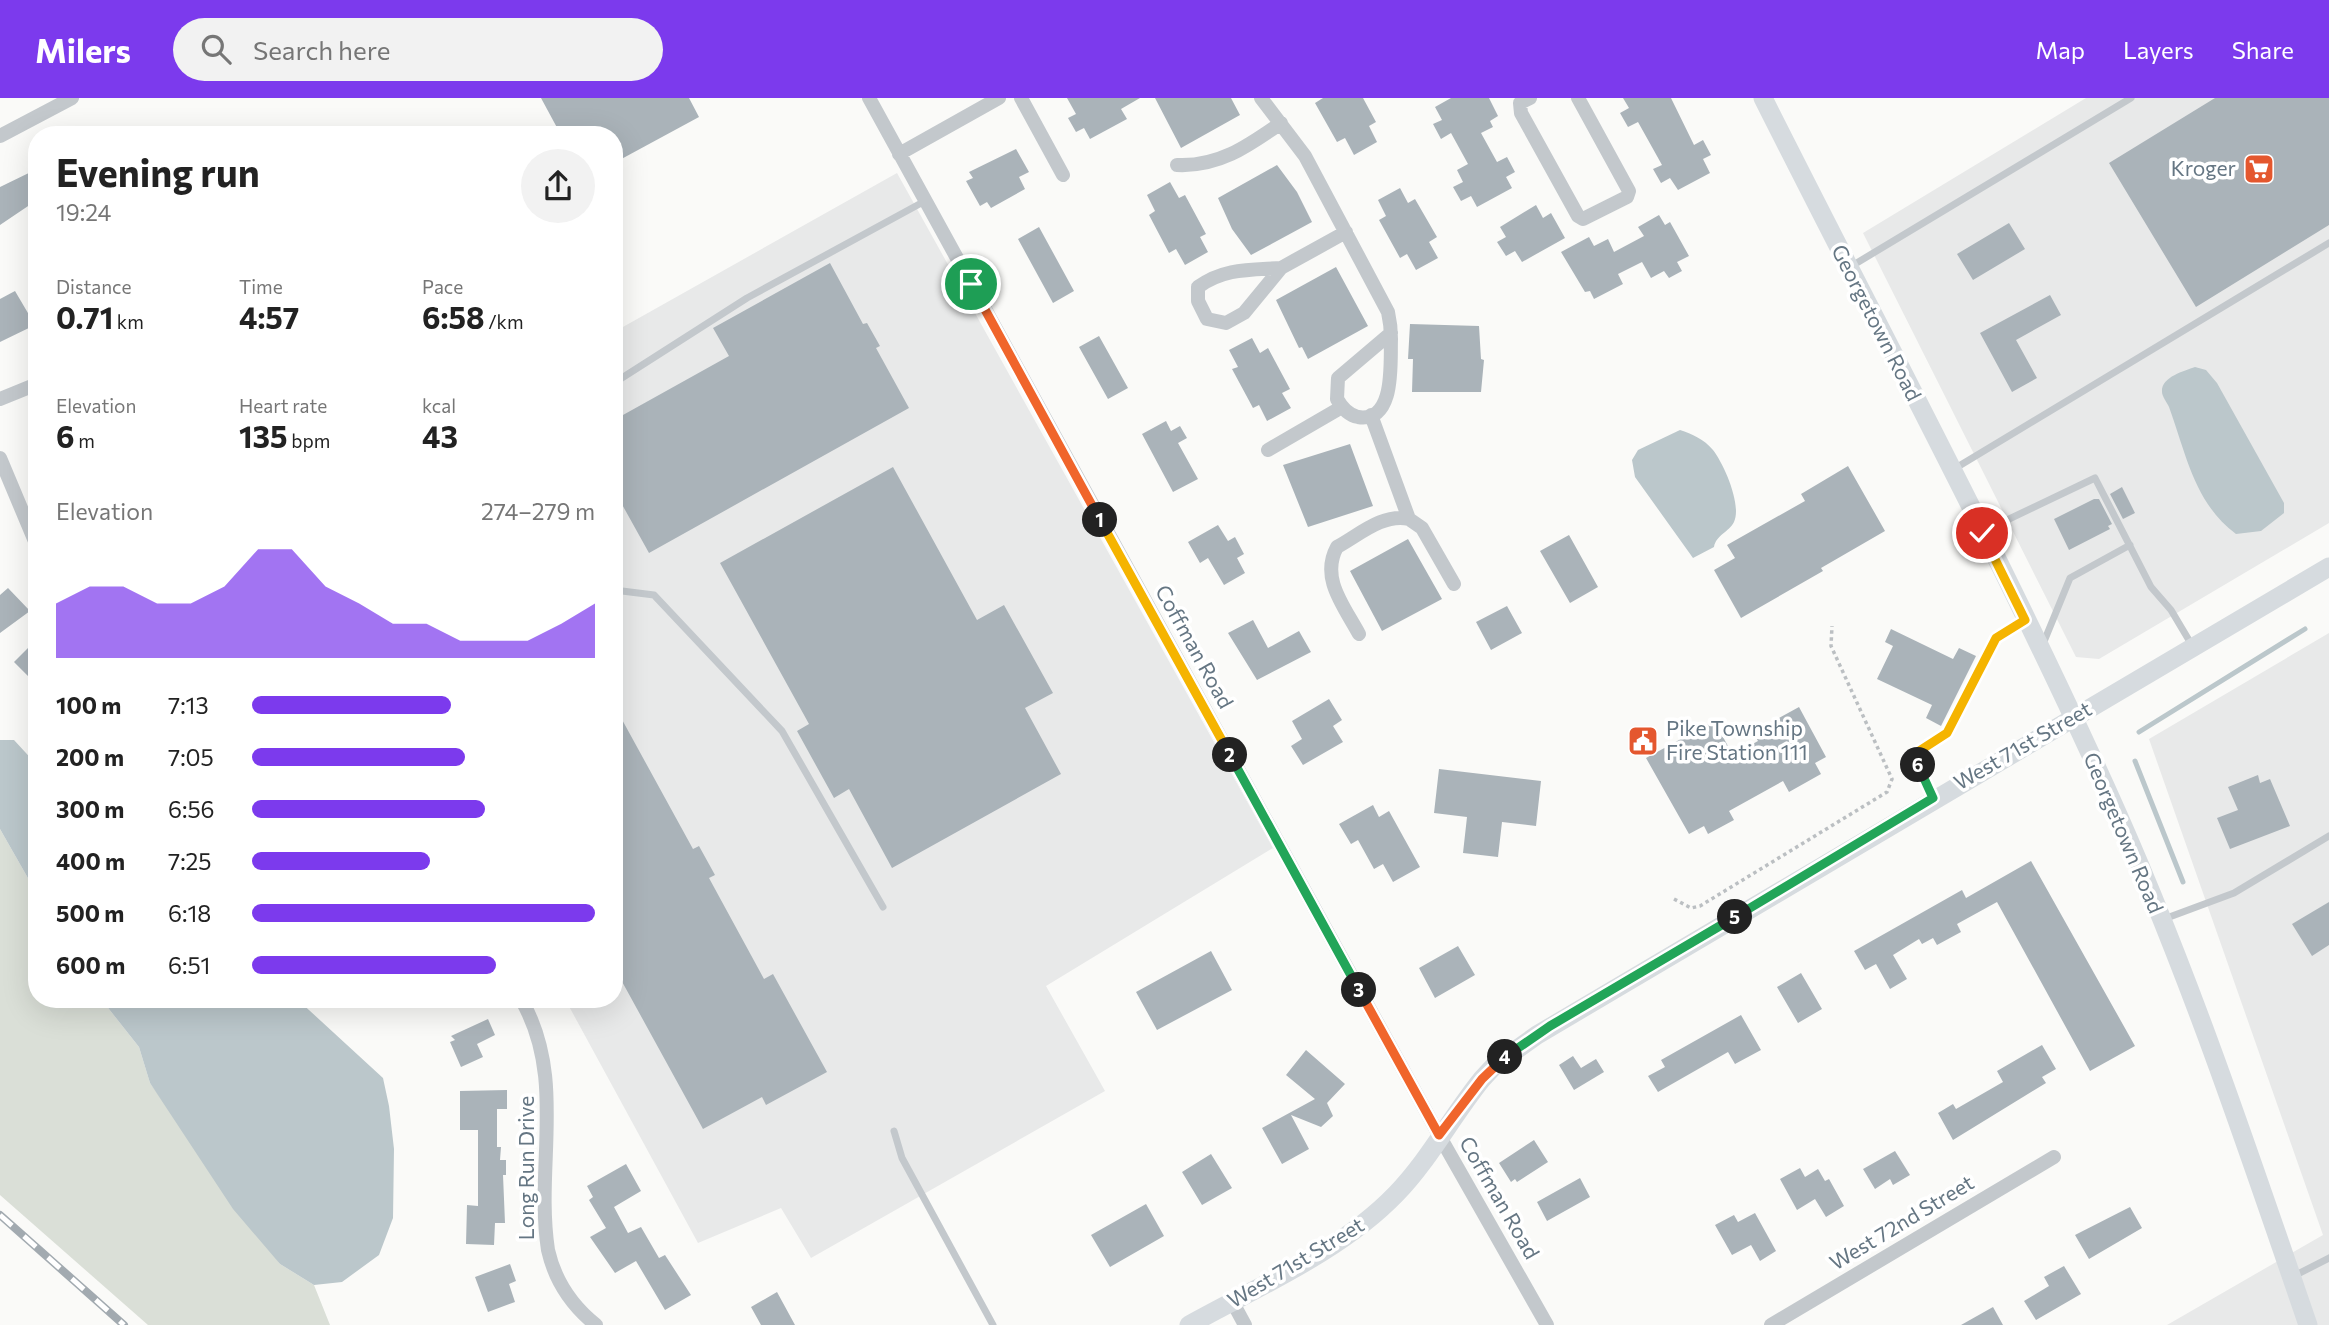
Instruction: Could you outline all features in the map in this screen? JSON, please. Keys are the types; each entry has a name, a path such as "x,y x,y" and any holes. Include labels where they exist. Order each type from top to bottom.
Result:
{"main road":[{"name":"Georgetown Road","path":"1763,98 2041,650 2106,787 2235,1110 2308,1325"},
{"name":"West 71st Street","path":"1189,1325 1334,1244 1375,1214 1399,1191 1489,1072 1536,1035 1933,798 2329,567"}],"street":[{"path":"0,136 72,98"},
{"name":"Coffman Road","path":"869,98 1439,1135 1547,1325"},
{"path":"899,154 999,98"},
{"path":"1021,98 1063,174"},
{"path":"1261,98 1304,156 1384,304 1391,333 1387,399 1371,415 1354,416 1342,407 1336,394 1338,378 1391,333"},
{"path":"1530,98 1520,103 1521,113 1577,216 1583,219 1627,197 1629,191 1578,98"},
{"path":"1177,165 1209,163 1229,156 1281,123"},
{"path":"1281,268 1231,270 1214,275 1198,287 1198,301 1207,319 1226,323 1244,313 1281,268 1346,232"},
{"path":"0,399 28,388"},
{"path":"1268,450 1333,415 1342,407"},
{"path":"1371,415 1409,519"},
{"path":"0,458 28,525"},
{"path":"1359,634 1331,581 1331,558 1337,547 1382,521 1392,517 1409,519 1422,528 1454,584"},
{"name":"Long Run Drive","path":"525,1008 539,1038 547,1079 548,1250 555,1273 566,1294 596,1325"},
{"name":"West 72nd Street","path":"1770,1325 2054,1157"},
{"path":"1232,1301 1245,1325"}],"lane":[{"path":"1848,268 2131,98"},
{"path":"623,377 747,298 925,201"},
{"path":"1950,471 2329,243"},
{"path":"1982,533 2095,478 2151,587 2171,610 2193,648"},
{"path":"2041,650 2070,578 2130,545"},
{"path":"623,591 654,596 782,730 883,907"},
{"path":"1933,798 1913,755 1947,733 1996,638 2025,620"},
{"path":"2160,920 2234,893 2329,836"},
{"path":"894,1131 902,1158 993,1325"},
{"path":"2292,1277 2329,1258"}],"path":[{"path":"1674,898 1691,908 1700,906 1887,792 1892,786 1892,779 1831,646 1832,626"}],"shaded area":[{"path":"2086,98 2329,98 2329,523 2099,659 2076,657 1863,233"},
{"path":"897,173 1273,848 1046,986 1105,1091 811,1258 781,1208 698,1243 570,1008 623,1008 623,327"},
{"path":"2195,367 2206,370 2217,383 2284,503 2284,513 2261,531 2236,534 2210,508 2193,476 2162,392 2165,382"},
{"path":"1680,430 1698,437 1713,450 1727,474 1736,506 1734,522 1717,539 1714,547 1693,558 1635,477 1632,460 1638,450"},
{"path":"2329,633 2329,1325 2167,1325 2323,1235 2149,739"},
{"path":"0,740 14,740 28,755 28,878 0,829"},
{"path":"0,829 28,878 28,1008 108,1008 139,1047 150,1083 280,1264 314,1285 330,1325 148,1325 0,1195"},
{"path":"108,1008 307,1008 383,1078 394,1149 393,1218 379,1255 342,1282 314,1285 280,1264 233,1209 150,1083 139,1047"}],"building":[{"path":"541,98 689,98 699,117 623,158 623,126 556,126"},
{"path":"1067,98 1140,98 1121,109 1127,119 1090,139 1084,128 1076,132 1068,118 1076,114"},
{"path":"1155,98 1231,98 1240,115 1181,148"},
{"path":"1323,98 1363,98 1376,122 1369,126 1377,142 1354,155 1345,138 1337,142 1315,103"},
{"path":"1451,98 1489,98 1498,116 1490,121 1493,127 1481,133 1497,162 1507,157 1515,172 1506,177 1512,188 1477,207 1471,196 1461,201 1453,187 1463,182 1457,170 1468,164 1451,133 1441,139 1433,124 1442,120 1435,107"},
{"path":"1623,98 1671,98 1694,145 1703,140 1711,155 1703,159 1710,173 1678,190 1670,178 1661,183 1653,169 1662,165 1638,122 1628,127 1620,113 1629,108"},
{"path":"2215,98 2329,98 2329,225 2196,307 2109,163"},
{"path":"1016,149 1029,172 1019,177 1025,189 991,208 987,202 980,206 966,181 973,178 969,172"},
{"path":"1277,165 1297,192 1312,222 1251,255 1232,229 1218,198"},
{"path":"28,173 28,206 0,225 0,187"},
{"path":"1170,182 1179,198 1185,195 1206,234 1200,237 1208,252 1185,265 1176,249 1169,253 1149,215 1155,211 1147,195"},
{"path":"1400,188 1408,203 1415,199 1437,237 1429,242 1438,258 1416,270 1407,254 1400,258 1379,220 1386,216 1378,200"},
{"path":"1536,205 1543,218 1551,213 1565,238 1522,262 1515,251 1506,256 1497,242 1506,237 1500,227"},
{"path":"1659,215 1665,225 1670,222 1689,256 1677,262 1682,271 1669,278 1664,271 1651,278 1642,262 1618,274 1623,284 1594,299 1590,291 1585,292 1561,252 1589,237 1594,246 1608,239 1614,252 1644,236 1638,227"},
{"path":"2009,223 2025,249 1973,280 1957,254"},
{"path":"1039,227 1074,291 1053,303 1018,239"},
{"path":"830,263 863,324 867,323 880,346 876,348 909,408 649,553 623,506 623,415 729,356 713,328"},
{"path":"1336,267 1368,326 1308,359 1302,347 1299,348 1276,300"},
{"path":"15,291 28,313 28,328 0,342 0,299"},
{"path":"2050,295 2061,315 2016,340 2037,378 2012,392 1980,333"},
{"path":"1410,324 1479,326 1481,359 1484,360 1481,392 1412,392 1413,359 1408,359"},
{"path":"1099,336 1128,388 1108,399 1079,347"},
{"path":"1252,338 1260,353 1268,348 1290,389 1282,393 1291,408 1267,421 1259,405 1253,408 1232,369 1238,367 1229,350"},
{"path":"1166,421 1171,431 1180,426 1187,438 1178,443 1198,479 1173,492 1142,434"},
{"path":"1350,444 1373,506 1308,527 1283,465"},
{"path":"1848,466 1885,531 1821,568 1823,571 1741,618 1714,570 1735,558 1727,545 1805,501 1801,494"},
{"path":"893,467 977,620 1004,605 1053,693 1025,708 1061,774 892,868 849,789 834,798 797,731 809,724 720,563"},
{"path":"2122,487 2135,513 2123,519 2110,494"},
{"path":"2099,499 2112,524 2108,526 2110,529 2069,550 2054,519"},
{"path":"1218,525 1228,541 1235,537 1244,554 1237,558 1245,573 1224,585 1208,558 1200,563 1188,542"},
{"path":"1569,535 1598,587 1570,603 1540,551"},
{"path":"1408,539 1442,599 1382,631 1350,571"},
{"path":"8,588 28,609 28,612 0,633 0,595"},
{"path":"1507,606 1522,633 1491,650 1476,622"},
{"path":"1253,620 1268,648 1299,631 1311,652 1257,680 1228,633"},
{"path":"1891,629 1953,659 1959,648 1976,656 1941,726 1926,718 1932,705 1877,679 1893,646 1885,642"},
{"path":"28,648 28,676 14,662"},
{"path":"1329,699 1342,720 1333,726 1343,742 1303,765 1291,746 1302,739 1292,721"},
{"path":"1799,707 1826,757 1815,763 1821,774 1789,792 1783,781 1729,811 1734,820 1708,834 1704,826 1689,834 1646,758 1714,721 1733,755 1758,741 1753,732"},
{"path":"623,721 693,849 699,846 715,875 709,878 764,979 773,974 827,1072 766,1105 762,1097 703,1129 623,983"},
{"path":"1439,769 1541,781 1536,826 1502,822 1498,857 1463,853 1467,817 1434,813"},
{"path":"2258,775 2260,783 2270,779 2290,826 2230,849 2217,818 2238,810 2228,787"},
{"path":"1373,805 1379,817 1389,811 1420,867 1393,882 1383,864 1374,869 1358,840 1351,844 1339,824"},
{"path":"2031,861 2135,1046 2090,1071 1997,902 1957,924 1961,932 1937,945 1933,938 1922,944 1919,939 1893,955 1907,979 1890,989 1876,964 1865,970 1854,951 1962,890 1966,898"},
{"path":"2329,902 2329,945 2312,956 2292,924"},
{"path":"1458,946 1475,975 1435,998 1419,968"},
{"path":"1211,951 1232,990 1157,1030 1136,992"},
{"path":"1801,973 1822,1009 1798,1023 1777,987"},
{"path":"1741,1015 1761,1050 1735,1064 1728,1052 1658,1092 1648,1076 1665,1067 1661,1060"},
{"path":"488,1019 495,1035 477,1044 483,1057 461,1067 450,1042 455,1040 451,1036"},
{"path":"2042,1045 2056,1069 2042,1077 2046,1083 1953,1140 1938,1113 1953,1104 1956,1109 2003,1082 1997,1071"},
{"path":"1306,1050 1345,1084 1327,1103 1333,1116 1321,1127 1291,1115 1309,1149 1282,1164 1262,1128 1315,1099 1286,1075"},
{"path":"1573,1056 1581,1068 1596,1059 1604,1072 1574,1090 1559,1065"},
{"path":"507,1090 507,1109 497,1109 497,1147 501,1147 500,1160 506,1160 506,1175 503,1175 505,1223 495,1223 494,1245 466,1244 467,1205 478,1206 478,1130 460,1130 460,1091"},
{"path":"1534,1140 1548,1162 1517,1182 1515,1179 1511,1182 1499,1163"},
{"path":"1895,1151 1910,1175 1893,1185 1890,1179 1875,1189 1863,1169"},
{"path":"1211,1154 1232,1188 1202,1205 1182,1172"},
{"path":"626,1164 641,1191 614,1207 628,1233 641,1227 659,1258 665,1255 691,1295 665,1310 636,1261 615,1273 590,1237 606,1228 589,1200 593,1197 587,1186"},
{"path":"1800,1168 1805,1177 1818,1169 1825,1181 1829,1179 1844,1206 1826,1217 1815,1199 1797,1210 1780,1179"},
{"path":"1580,1178 1590,1197 1547,1221 1537,1202"},
{"path":"1146,1204 1164,1236 1110,1267 1091,1235"},
{"path":"2130,1207 2142,1228 2089,1259 2075,1235"},
{"path":"1755,1213 1776,1251 1760,1261 1751,1245 1732,1255 1715,1225 1734,1215 1738,1222"},
{"path":"510,1264 516,1281 509,1284 515,1302 488,1312 475,1277"},
{"path":"2064,1266 2081,1294 2036,1320 2024,1301 2049,1286 2044,1277"},
{"path":"777,1292 795,1325 761,1325 751,1307"},
{"path":"1993,1307 2003,1325 1961,1325"}],"waterway":[{"path":"2139,732 2305,629"},
{"path":"2135,761 2183,882"}],"railway":[{"path":"0,1215 124,1325"}],"place":[{"name":"Kroger","path":"2259,169"},
{"name":"Pike Township Fire Station 111","path":"1643,741"}],"route":[{"path":"971,284 1439,1135 1495,1065 1536,1035 1933,798 1913,755 1947,733 1996,638 2025,620 1982,533"}]}
